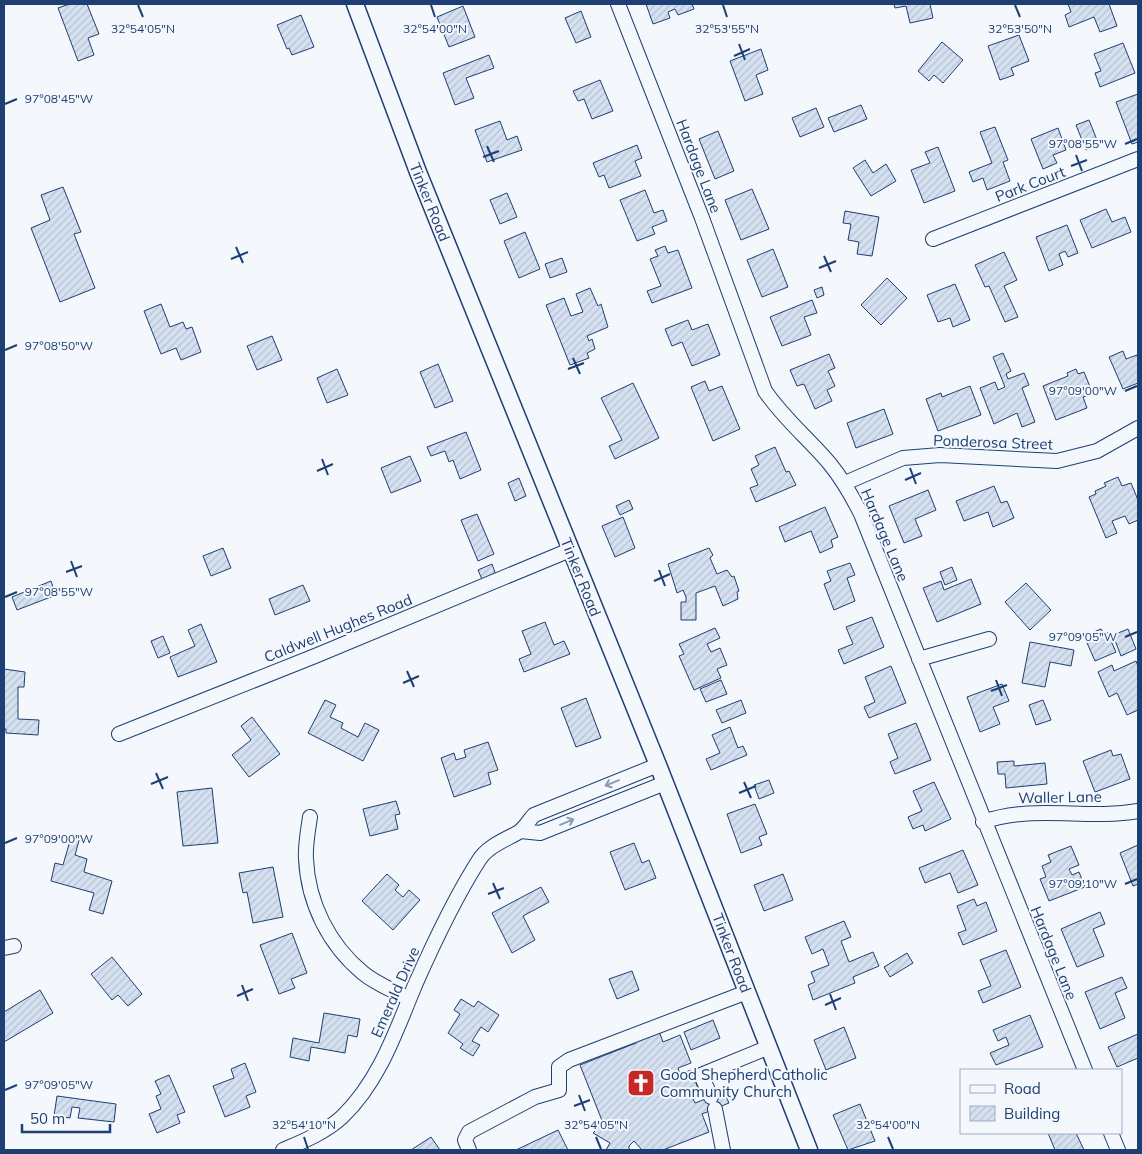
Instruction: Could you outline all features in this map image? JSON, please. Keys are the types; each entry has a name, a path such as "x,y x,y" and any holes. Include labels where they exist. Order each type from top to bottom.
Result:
{"main road":[{"name":"Tinker Road","path":"355,4 418,172 658,765 809,1150"}],"street":[{"name":"Hardage Lane","path":"618,4 702,218 765,391 775,406 829,463 845,483 861,514 983,822 1085,1069"},
{"name":"Park Court","path":"933,240 1138,159"},
{"name":"Ponderosa Street","path":"845,483 903,458 940,455 1057,460 1097,451 1138,428"},
{"name":"Caldwell Hughes Road","path":"119,734 315,656 570,550"},
{"path":"919,659 989,639"},
{"name":"Emerald Drive","path":"283,1150 326,1129 352,1107 381,1066 458,895 480,858 500,842 520,831 534,815 658,765"},
{"path":"520,831 540,833 665,783"},
{"name":"Waller Lane","path":"983,822 1002,815 1037,812 1138,811"},
{"path":"310,817 306,858 309,882 324,925 338,948 364,974 410,999"},
{"path":"469,1150 465,1140 469,1132 535,1097 559,1090 559,1066 569,1060 747,992"},
{"path":"723,1150 713,1103 702,1075 769,1048"},
{"path":"1111,1134 1118,1150"}],"building":[{"path":"70,4 87,4 99,34 88,38 94,55 78,61 58,8"},
{"path":"646,4 692,4 694,9 678,15 675,9 668,12 670,18 653,24"},
{"path":"894,4 930,4 933,18 910,23 906,6 895,8"},
{"path":"1068,4 1109,4 1117,26 1100,32 1094,17 1069,27 1065,15 1071,12"},
{"path":"463,6 475,37 449,47 437,17"},
{"path":"581,11 591,37 576,43 565,18"},
{"path":"301,15 314,47 292,55 289,48 287,49 277,25"},
{"path":"1019,35 1029,61 1011,68 1014,75 1000,80 988,46"},
{"path":"942,42 963,60 943,83 934,75 929,81 918,71"},
{"path":"1123,43 1135,73 1100,87 1095,73 1101,71 1094,54"},
{"path":"761,49 768,70 756,75 763,94 745,101 730,61"},
{"path":"489,55 494,68 466,78 474,98 455,105 443,73"},
{"path":"600,80 613,111 592,119 584,99 578,101 573,91"},
{"path":"1138,94 1138,142 1132,144 1116,102"},
{"path":"861,105 867,119 834,132 828,118"},
{"path":"816,108 824,127 800,137 792,118"},
{"path":"1089,120 1099,145 1086,150 1076,125"},
{"path":"500,121 507,140 517,136 522,150 487,162 475,130"},
{"path":"995,127 1008,160 1003,162 1010,181 987,190 983,178 973,182 969,172 992,163 980,132"},
{"path":"1058,128 1066,150 1053,155 1057,163 1043,169 1031,139"},
{"path":"718,131 734,171 715,179 699,139"},
{"path":"637,145 642,158 635,161 641,176 609,188 604,175 599,177 593,163"},
{"path":"938,147 955,191 924,203 911,170 930,163 925,152"},
{"path":"865,160 873,173 886,164 896,181 871,196 853,168"},
{"path":"63,187 81,232 74,234 95,288 60,302 31,228 50,220 41,195"},
{"path":"752,189 769,229 741,240 725,200"},
{"path":"645,190 654,213 663,210 667,221 652,227 655,234 637,241 620,200"},
{"path":"507,193 517,217 500,224 490,200"},
{"path":"1106,209 1112,222 1125,217 1131,232 1092,248 1080,220"},
{"path":"845,211 879,217 872,256 857,254 859,242 848,240 851,224 843,223"},
{"path":"1067,225 1078,253 1068,257 1065,251 1059,254 1063,265 1049,271 1036,237"},
{"path":"525,232 540,269 519,278 504,241"},
{"path":"665,246 668,253 678,250 692,288 652,303 647,291 661,286 650,259 658,256 655,250"},
{"path":"773,249 788,287 762,297 747,260"},
{"path":"1004,252 1017,280 1004,286 1018,317 1005,322 989,286 985,287 975,265"},
{"path":"562,258 567,272 550,278 545,264"},
{"path":"887,278 907,298 881,325 861,305"},
{"path":"955,284 970,320 953,327 950,318 938,322 927,295"},
{"path":"822,287 824,295 817,298 814,290"},
{"path":"590,288 598,306 601,304 608,327 587,336 589,341 592,339 595,349 587,353 589,358 570,365 546,305 564,298 571,316 583,312 576,294"},
{"path":"812,300 817,313 804,317 811,335 782,346 770,317"},
{"path":"161,304 170,327 183,322 186,329 192,327 201,352 181,360 176,348 161,354 144,311"},
{"path":"688,320 692,330 708,324 720,355 692,366 682,342 672,346 665,329"},
{"path":"272,336 282,360 257,370 247,346"},
{"path":"1123,351 1126,359 1137,355 1138,383 1123,389 1109,357"},
{"path":"1003,353 1011,371 1006,374 1008,379 1024,373 1029,385 1022,388 1035,422 1022,427 1017,413 994,424 980,388 995,382 998,390 1005,387 993,357"},
{"path":"829,354 835,368 828,371 835,386 827,390 832,401 815,409 804,384 797,386 790,370"},
{"path":"438,364 453,401 435,408 420,372"},
{"path":"337,369 348,395 327,403 317,378"},
{"path":"1076,369 1078,374 1084,372 1093,394 1083,397 1087,408 1056,420 1043,386 1068,376 1067,373"},
{"path":"705,381 709,391 722,386 740,429 713,441 691,387"},
{"path":"633,383 659,438 615,459 609,446 622,440 601,398"},
{"path":"970,386 981,415 938,431 926,399 941,393 942,397"},
{"path":"884,409 893,434 856,448 847,423"},
{"path":"466,432 481,470 460,479 453,460 449,462 445,451 431,456 427,447"},
{"path":"775,447 786,472 789,471 796,485 756,502 750,488 758,485 751,469 759,465 755,456"},
{"path":"410,456 421,481 391,493 381,468"},
{"path":"1118,477 1122,486 1131,483 1138,500 1138,520 1129,524 1125,516 1112,521 1117,533 1106,538 1089,497 1096,494 1095,491 1106,486 1104,483"},
{"path":"519,478 526,496 515,501 508,483"},
{"path":"994,486 1001,503 1007,501 1014,518 993,527 988,512 964,521 956,501"},
{"path":"928,490 936,510 915,519 922,536 904,543 889,506"},
{"path":"629,500 633,509 620,515 616,506"},
{"path":"825,507 838,537 831,540 833,547 820,553 811,531 785,542 779,527"},
{"path":"477,514 494,554 478,561 461,520"},
{"path":"623,517 635,548 615,557 602,526"},
{"path":"223,548 231,568 211,576 203,556"},
{"path":"709,548 713,555 710,558 717,574 727,570 732,577 734,576 739,591 737,592 738,599 723,606 715,586 696,593 696,620 681,620 681,602 686,602 686,597 683,590 677,593 668,564"},
{"path":"850,563 855,575 847,578 855,601 834,610 824,584 831,581 827,571"},
{"path":"492,564 497,578 484,584 478,570"},
{"path":"952,567 957,580 945,585 940,572"},
{"path":"971,579 981,604 937,622 923,588 941,581 944,590"},
{"path":"51,581 56,595 17,610 12,597"},
{"path":"1026,583 1051,610 1030,630 1005,602"},
{"path":"303,585 310,601 275,615 269,599"},
{"path":"872,617 884,647 844,664 838,650 853,644 846,627"},
{"path":"545,622 554,645 564,641 570,654 524,672 519,659 531,654 522,631"},
{"path":"201,624 217,662 178,677 170,657 195,646 188,630"},
{"path":"715,628 720,638 707,644 711,652 720,648 727,665 717,669 721,678 694,690 679,656 684,654 679,644"},
{"path":"1101,629 1104,634 1107,632 1116,652 1095,661 1084,636"},
{"path":"1128,629 1136,649 1121,656 1113,635"},
{"path":"163,636 170,653 158,658 151,641"},
{"path":"1030,642 1074,650 1071,666 1050,662 1045,687 1022,683"},
{"path":"1136,661 1138,666 1138,710 1127,715 1117,693 1109,697 1098,672 1112,665 1114,671"},
{"path":"891,666 906,703 869,718 864,707 875,702 865,677"},
{"path":"4,669 25,672 24,687 18,687 18,719 39,720 38,735 6,733 6,729 4,729"},
{"path":"721,680 727,694 706,702 700,689"},
{"path":"1002,684 1009,701 993,707 1000,724 980,732 967,697"},
{"path":"586,698 601,738 576,747 561,708"},
{"path":"325,700 336,705 330,717 343,723 341,728 358,737 365,723 379,730 363,761 308,733"},
{"path":"741,700 746,713 722,723 716,710"},
{"path":"1043,700 1051,720 1036,725 1029,705"},
{"path":"252,717 280,754 249,777 232,755 251,740 241,726"},
{"path":"916,723 931,760 895,774 890,762 898,758 888,734"},
{"path":"730,727 738,748 743,746 747,755 711,770 706,759 720,753 712,735"},
{"path":"488,742 498,770 488,773 491,784 454,797 441,758 454,753 456,760 466,757 464,750"},
{"path":"1111,750 1113,756 1121,754 1130,779 1095,792 1083,761"},
{"path":"1014,761 1014,766 1045,763 1047,784 1006,788 1005,774 998,774 997,762"},
{"path":"769,780 774,793 759,799 754,785"},
{"path":"934,782 951,819 925,831 923,825 913,829 908,817 922,811 913,791"},
{"path":"212,788 218,843 183,846 177,792"},
{"path":"396,801 400,814 395,815 398,829 370,836 363,809"},
{"path":"755,804 767,834 759,837 762,845 741,853 727,814"},
{"path":"72,834 80,837 75,855 87,859 84,872 112,881 103,914 89,910 94,893 51,881 55,863 63,865"},
{"path":"634,843 642,863 649,860 656,878 625,890 610,852"},
{"path":"1138,845 1138,884 1133,886 1120,853"},
{"path":"1071,846 1079,865 1069,869 1072,875 1079,872 1085,887 1049,901 1040,879 1046,877 1042,866 1051,862 1048,855"},
{"path":"963,850 978,885 958,893 950,873 925,883 919,868"},
{"path":"273,867 283,917 253,923 247,892 243,893 239,873"},
{"path":"387,874 399,885 395,890 403,897 409,890 420,900 393,930 362,901"},
{"path":"783,874 793,900 764,911 754,885"},
{"path":"541,887 549,902 523,916 535,940 512,953 492,913"},
{"path":"974,899 977,906 986,902 997,931 963,945 958,933 966,930 957,906"},
{"path":"1100,912 1105,924 1093,929 1104,956 1077,967 1061,929"},
{"path":"844,921 851,937 841,941 849,962 873,952 879,966 853,977 855,983 813,1000 808,985 815,982 811,972 829,965 823,949 812,954 805,937"},
{"path":"292,933 307,973 291,979 295,988 279,994 260,945"},
{"path":"1006,950 1021,987 983,1003 978,991 991,986 980,960"},
{"path":"907,953 913,963 890,977 884,967"},
{"path":"112,957 142,994 128,1006 118,995 112,1000 91,974"},
{"path":"632,971 639,990 617,999 609,979"},
{"path":"1122,977 1127,988 1115,993 1125,1018 1100,1029 1085,992"},
{"path":"40,990 53,1013 4,1042 4,1012"},
{"path":"461,999 474,1007 478,1001 499,1015 488,1032 481,1027 472,1041 480,1045 473,1056 460,1048 463,1044 448,1033 460,1014 454,1010"},
{"path":"324,1013 360,1019 357,1037 348,1035 345,1053 311,1047 309,1061 290,1057 293,1038 319,1043"},
{"path":"1030,1015 1043,1047 996,1065 990,1053 1009,1045 1006,1037 998,1041 993,1030"},
{"path":"713,1020 720,1038 691,1050 684,1032"},
{"path":"844,1027 856,1058 826,1070 814,1040"},
{"name":"Good Shepherd Catholic Community Church","path":"659,1031 663,1042 680,1035 691,1063 678,1068 680,1074 691,1070 699,1091 695,1093 697,1097 693,1099 695,1103 724,1092 729,1103 702,1114 709,1132 663,1150 642,1150 634,1141 629,1146 629,1150 606,1150 610,1143 593,1133 603,1123 580,1065 636,1043 635,1041"},
{"path":"1138,1034 1138,1058 1117,1067 1108,1047"},
{"path":"245,1063 256,1092 246,1096 250,1107 225,1117 213,1086 234,1078 231,1069"},
{"path":"169,1075 185,1112 177,1115 180,1123 157,1133 149,1114 161,1109 156,1096 161,1094 155,1081"},
{"path":"57,1096 116,1104 114,1122 78,1118 80,1108 72,1107 70,1118 54,1116"},
{"path":"860,1104 875,1141 848,1150 833,1115"},
{"path":"558,1130 568,1150 516,1150"},
{"path":"1048,1134 1076,1134 1084,1150 1055,1150"},
{"path":"431,1137 440,1150 411,1150"}],"place":[{"name":"Good Shepherd Catholic Community Church","path":"641,1083"}]}
